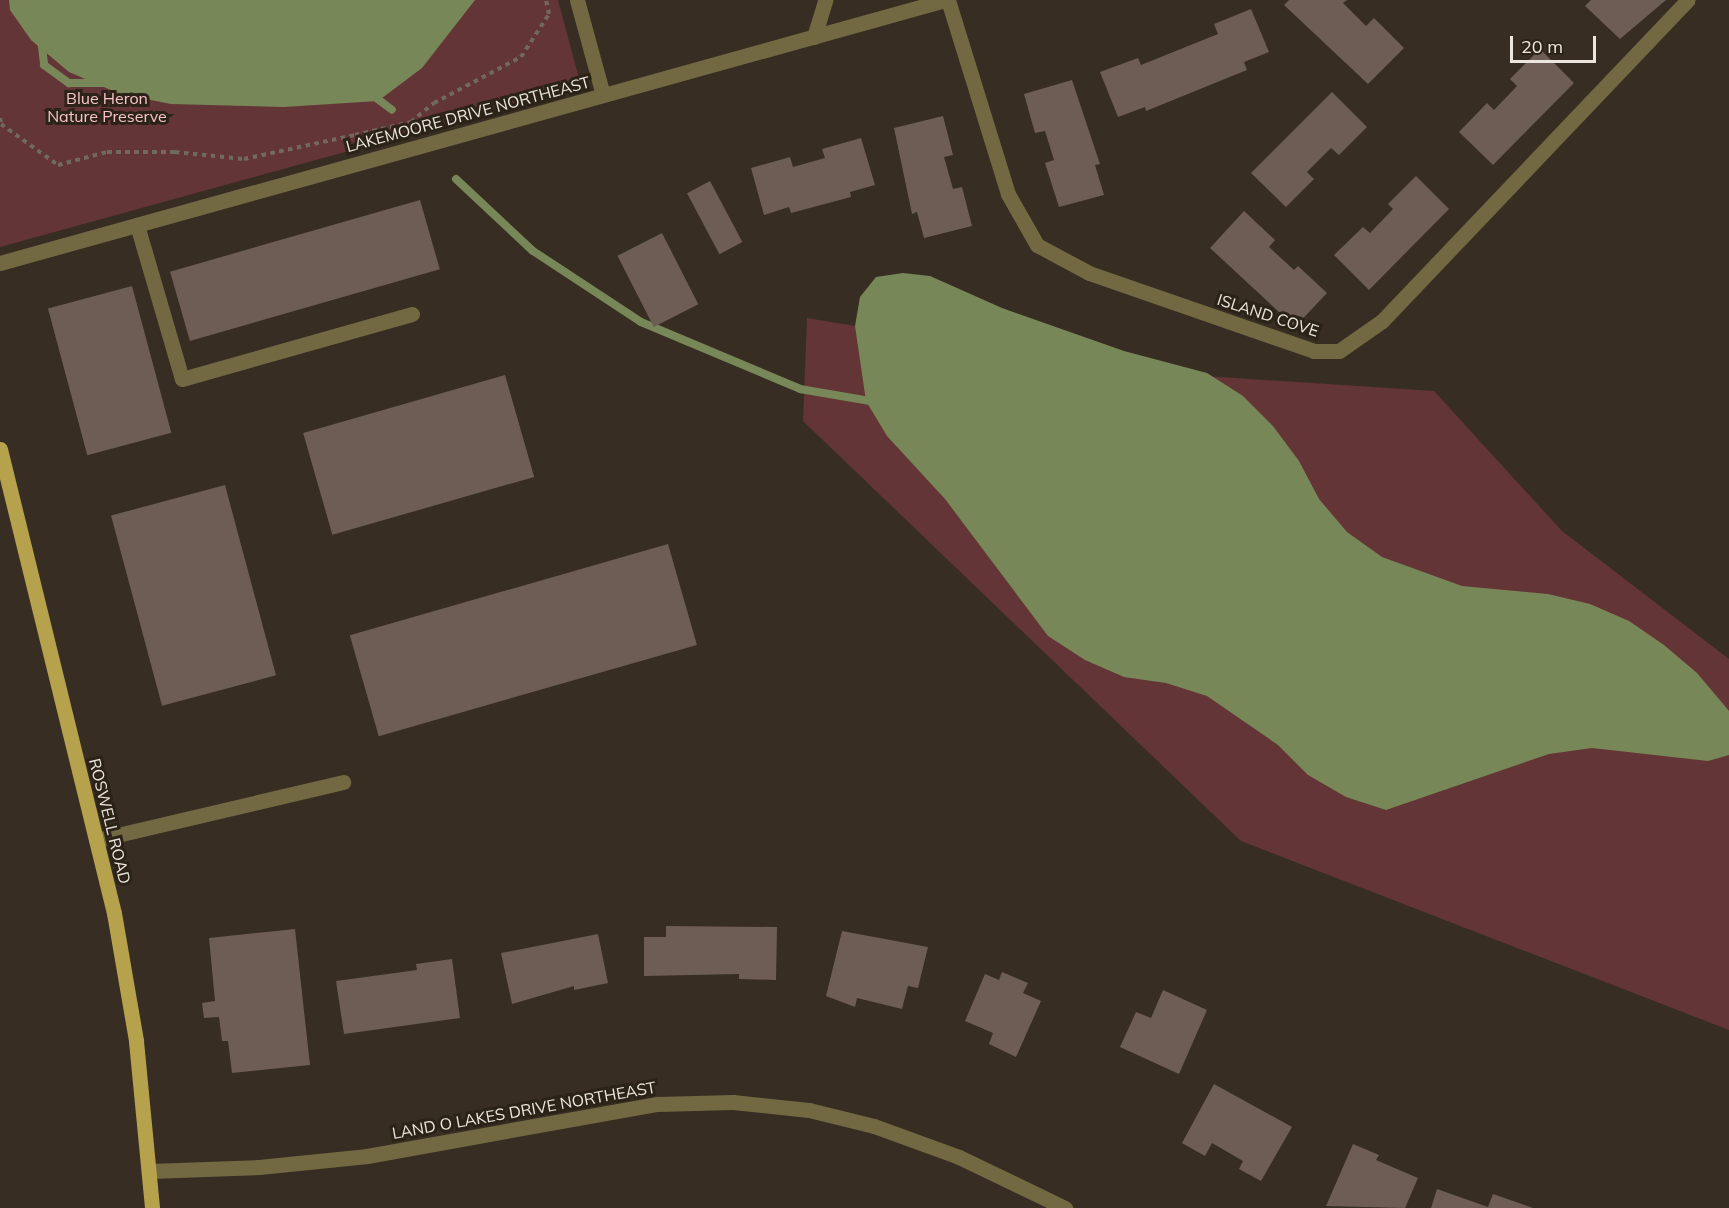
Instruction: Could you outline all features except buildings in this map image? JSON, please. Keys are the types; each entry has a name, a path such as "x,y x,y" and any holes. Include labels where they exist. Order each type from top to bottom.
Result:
{"main road":[{"name":"ROSWELL ROAD","path":"0,449 114,913 136,1041 152,1208"}],"street":[{"path":"577,0 603,95"},
{"path":"814,37 825,0"},
{"name":"LAKEMOORE DRIVE NORTHEAST","path":"0,263 946,0"},
{"name":"ISLAND COVE","path":"946,0 1008,194 1037,245 1089,273 1314,351 1339,351 1382,321 1688,0"},
{"path":"136,225 182,379 412,314"},
{"path":"96,840 343,782"},
{"name":"LAND O LAKES DRIVE NORTHEAST","path":"150,1170 259,1167 367,1156 657,1104 733,1102 809,1110 874,1126 959,1157 1065,1208"}],"path":[{"path":"0,118 1,124 58,165 107,152 175,152 244,159 411,122 434,103 521,57 549,14 546,0"}],"green space":[{"name":"Blue Heron Nature Preserve","path":"0,0 558,0 580,82 476,116 0,247"},
{"path":"807,318 1129,371 1434,391 1562,531 1729,659 1729,1030 1241,841 803,421"}],"shaded area":[{"path":"9,0 475,0 422,68 378,101 284,107 171,104 120,94 69,72 31,40 10,10"},
{"path":"903,273 930,276 1002,308 1124,351 1207,373 1243,396 1273,426 1299,461 1319,499 1347,532 1382,557 1462,586 1548,594 1590,604 1629,621 1664,645 1697,673 1729,711 1729,755 1708,761 1592,748 1549,754 1386,810 1346,797 1308,775 1278,745 1207,696 1166,683 1124,677 1085,660 1048,636 945,499 887,436 866,401 855,326 860,297 876,277"}],"waterway":[{"path":"41,39 44,65 69,83 104,83"},
{"path":"371,94 392,110"},
{"path":"456,179 533,251 641,322 800,389 876,402"}]}
